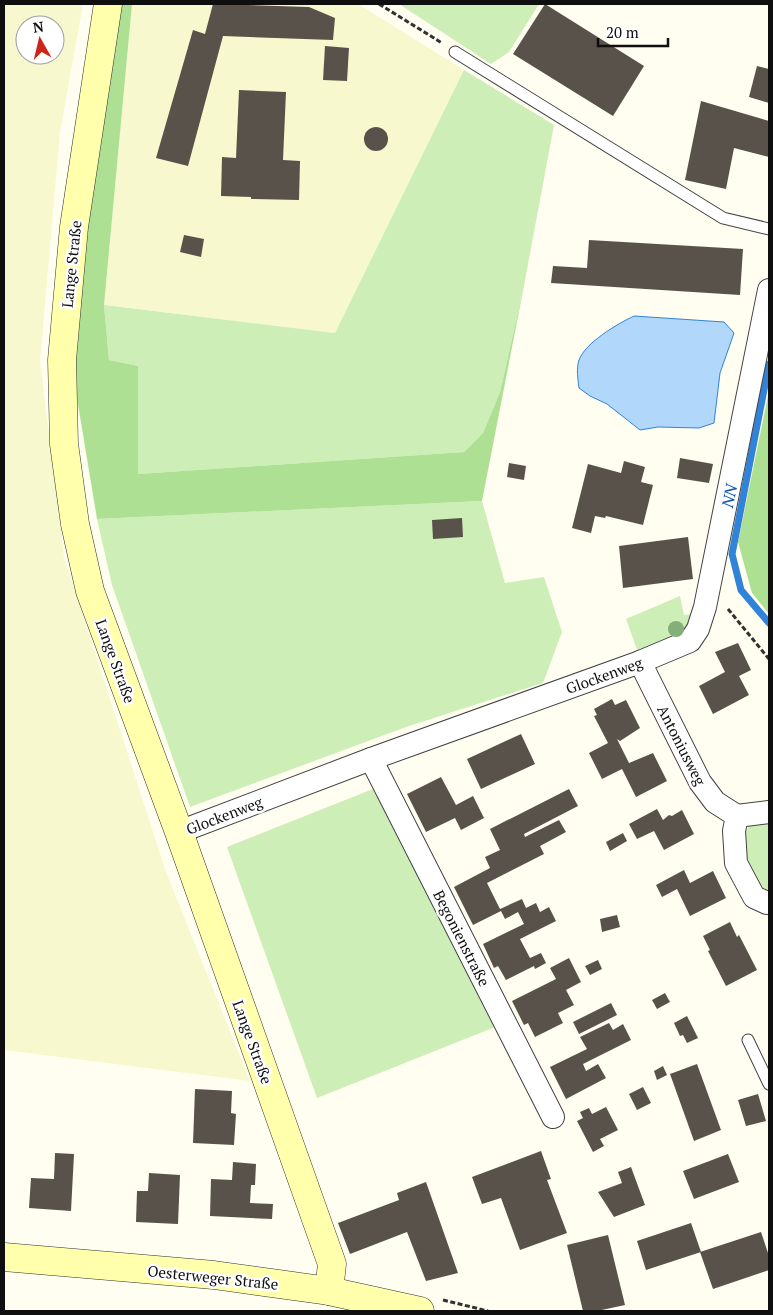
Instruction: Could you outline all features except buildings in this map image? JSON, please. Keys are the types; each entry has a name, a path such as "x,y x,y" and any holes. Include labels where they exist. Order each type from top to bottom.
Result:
{"street":[{"name":"Lange Straße","path":"108,4 74,227 62,360 64,444 75,524 90,591 179,832 332,1264 329,1291"},
{"name":"Glockenweg","path":"179,832 371,759 640,662 690,641 698,629 705,608 769,290"},
{"name":"Antoniusweg","path":"640,662 700,782 715,802 736,816"},
{"name":"Begonienstraße","path":"371,759 553,1117"},
{"path":"769,812 736,816 734,831 736,863 754,896 767,903 769,902"},
{"name":"Oesterweger Straße","path":"4,1257 214,1276 329,1291 420,1311"}],"lane":[{"path":"455,52 723,218 769,229"},
{"path":"748,1040 769,1084"}],"path":[{"path":"379,4 455,52"},
{"path":"709,587 769,659"}],"green space":[{"path":"4,4 83,4 60,132 40,361 64,557 166,872 250,1081 4,1050"},
{"path":"117,4 132,4 104,305 109,360 138,366 138,474 464,452 483,433 500,392 523,291 482,501 97,519 72,368 86,207"},
{"path":"132,4 358,4 464,70 335,333 104,305"},
{"path":"399,4 539,4 509,52 491,64"},
{"path":"464,70 554,125 523,291 500,392 483,433 464,452 138,474 138,366 109,360 104,305 335,333"},
{"path":"769,391 769,614 752,593 738,542"},
{"path":"482,501 505,583 544,577 562,632 543,683 406,727 190,807 112,585 97,519"},
{"path":"680,596 684,615 696,613 685,630 665,645 639,655 626,619"},
{"path":"373,789 495,1027 317,1098 227,847"},
{"path":"769,824 769,891 759,890 744,862 741,838 749,826"}],"water":[{"path":"634,316 724,322 734,333 720,373 714,423 699,428 658,427 640,430 607,404 579,388 578,367 582,354 602,335"}],"waterway":[{"name":"NN","path":"769,364 732,554 741,590 769,623"}]}
